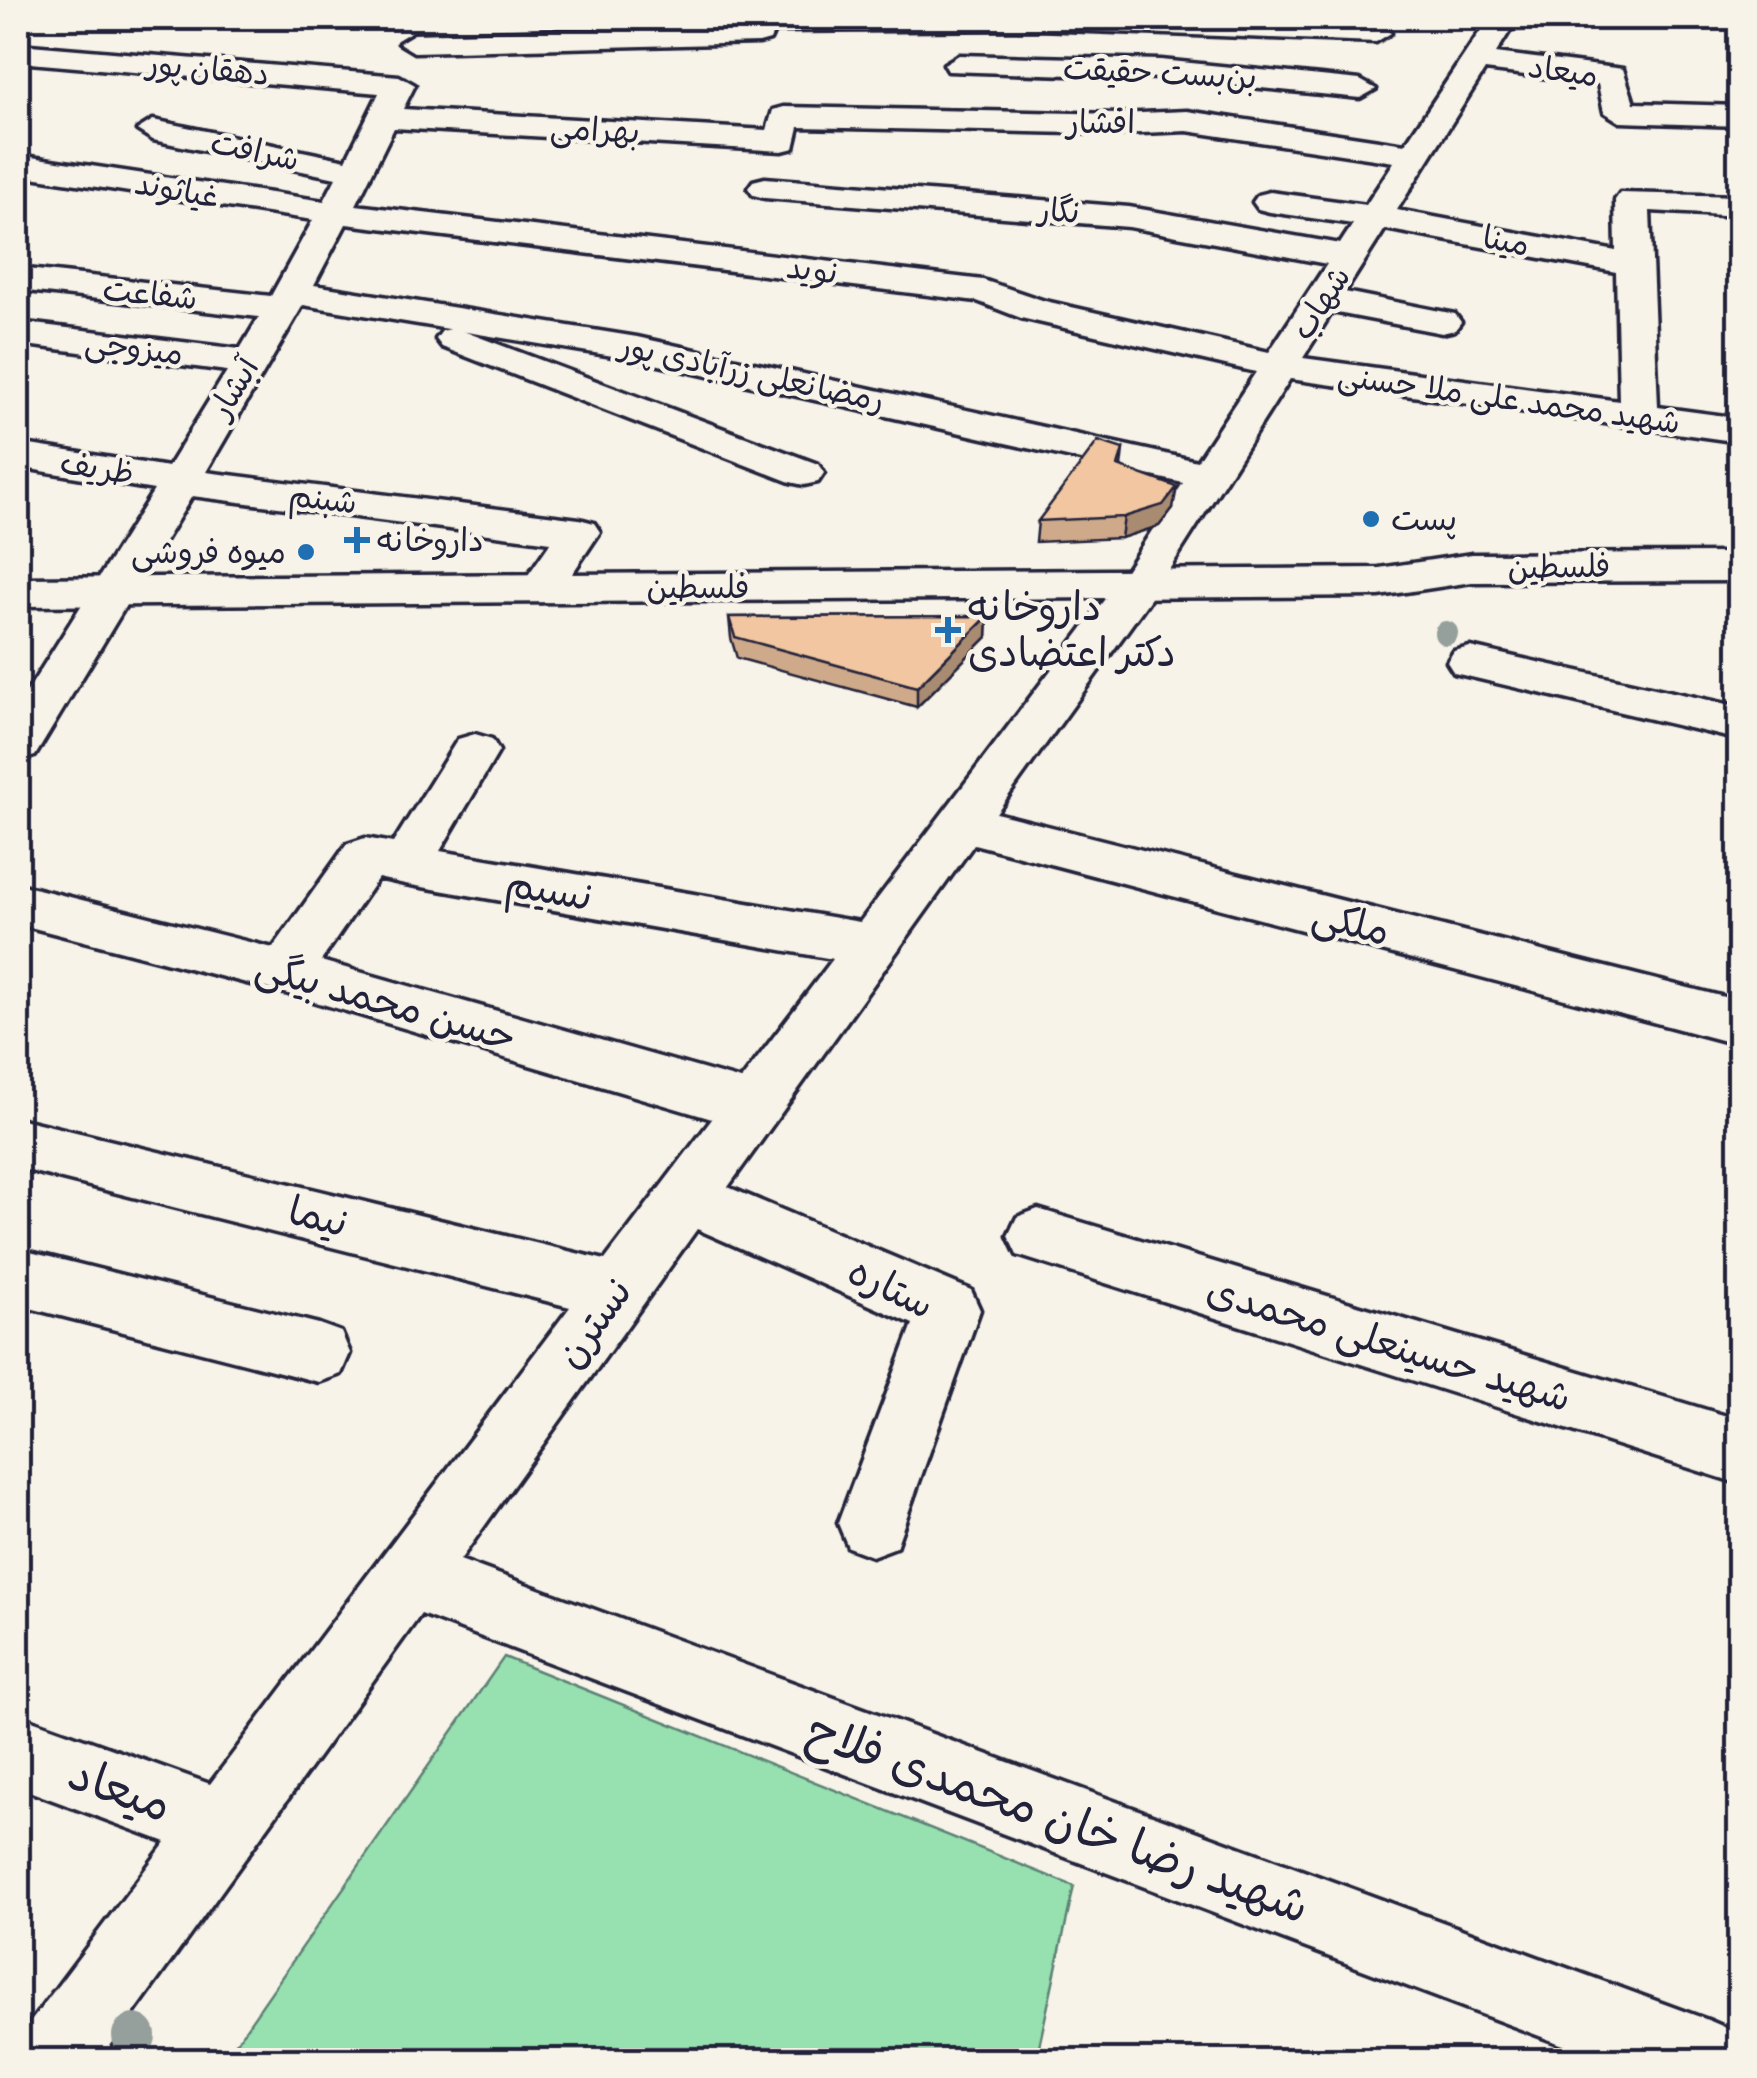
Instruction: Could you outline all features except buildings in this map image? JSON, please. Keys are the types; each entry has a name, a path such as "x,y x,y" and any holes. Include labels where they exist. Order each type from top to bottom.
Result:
{"street":[{"path":"1502,20 1574,18"},
{"path":"418,30 760,34 758,22 1038,20 1378,25 1345,145"},
{"name":"شهاب","path":"1138,585 1502,20"},
{"name":"آبشار","path":"18,744 336,213 399,84 418,30"},
{"name":"دهقان پور","path":"18,52 399,84"},
{"name":"میعاد","path":"1478,60 1612,76 1620,112 1740,116"},
{"name":"بن‌بست حقیقت","path":"959,64 1160,69 1360,88"},
{"name":"افشار","path":"784,117 1119,124 1187,121 1416,156"},
{"name":"بهرامی","path":"383,118 782,141 784,117"},
{"path":"522,160 530,126"},
{"name":"شرافت","path":"154,130 358,172"},
{"path":"627,171 636,132"},
{"name":"غیاثوند","path":"18,165 336,213"},
{"name":"نگار","path":"765,188 1129,216 1350,258"},
{"path":"1639,418 1632,200 1740,206"},
{"name":"مینا","path":"1270,202 1376,217 1635,265"},
{"name":"نوید","path":"336,213 983,291 1034,310 1279,366"},
{"name":"شفاعت","path":"18,279 286,301"},
{"path":"1323,299 1442,322"},
{"name":"رمضانعلی زرآبادی پور","path":"286,301 364,302 459,314 763,373 1208,476"},
{"path":"364,302 804,473"},
{"name":"میزوجی","path":"18,334 250,362"},
{"name":"شهید محمد علی ملا حسنی","path":"1279,366 1740,430"},
{"name":"ظریف","path":"18,455 177,481"},
{"name":"شبنم","path":"177,481 579,532 541,588"},
{"name":"فلسطین","path":"1379,582 1472,568 1740,566"},
{"name":"فلسطین","path":"18,592 1379,582 1484,590 1740,594"},
{"name":"نسترن","path":"51,2060 1138,585"},
{"path":"1470,662 1740,724"},
{"path":"405,865 475,751"},
{"name":"ملکی","path":"962,823 1740,1023"},
{"name":"نسیم","path":"284,972 366,857 872,946"},
{"name":"حسن محمد بیگی","path":"18,904 284,972 753,1107"},
{"name":"نیما","path":"18,1143 618,1291"},
{"name":"ستاره","path":"687,1197 949,1310 872,1523"},
{"name":"شهید حسینعلی محمدی","path":"1038,1236 1740,1452"},
{"path":"18,1277 319,1353"},
{"name":"شهید رضا خان محمدی فلاح","path":"408,1575 1708,2060"},
{"name":"میعاد","path":"18,1751 223,1826"}],"green space":[{"path":"504,1657 1074,1886 1036,2060 224,2060"}],"place":[{"name":"پست","path":"1371,519"},
{"name":"داروخانه","path":"357,540"},
{"name":"میوه فروشی","path":"306,552"},
{"name":"داروخانه دکتر اعتضادی","path":"948,630"}]}
